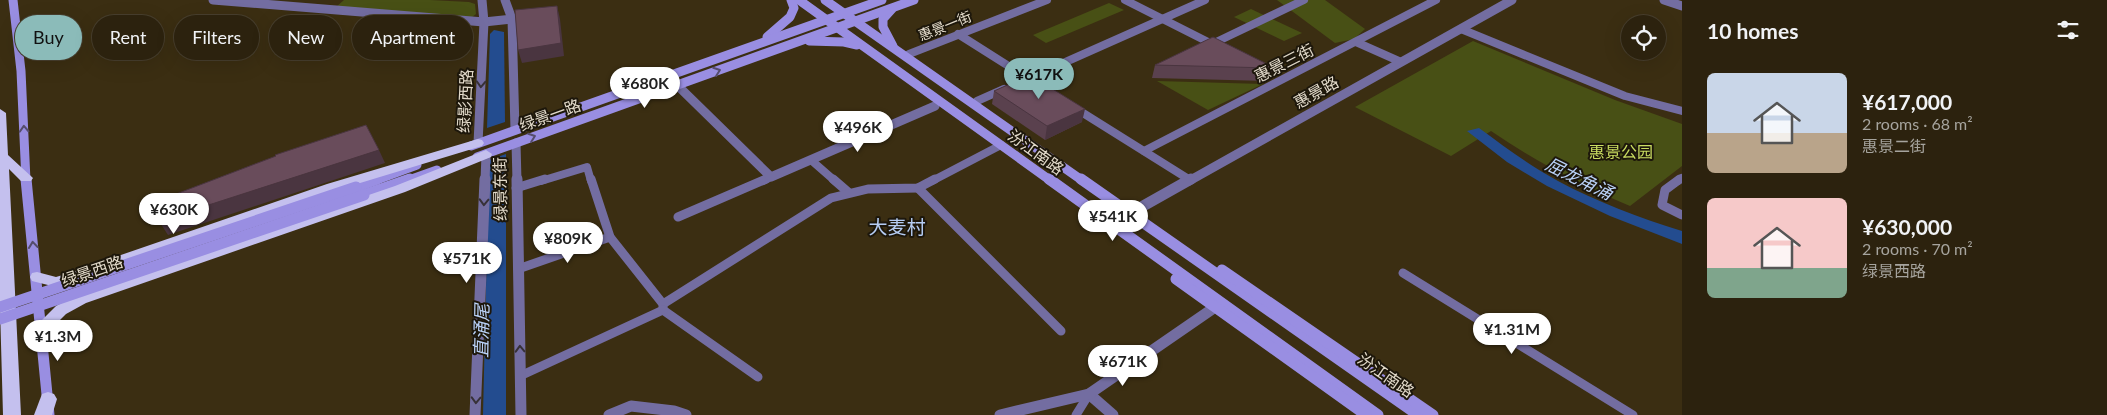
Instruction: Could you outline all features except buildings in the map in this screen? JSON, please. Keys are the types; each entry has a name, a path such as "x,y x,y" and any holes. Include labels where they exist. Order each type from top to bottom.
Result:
{"highway":[{"path":"0,113 12,415"},
{"path":"37,277 56,282 332,187 482,149"},
{"path":"42,328 61,310 82,299 400,189 482,149"},
{"path":"1,155 26,178"}],"main road":[{"path":"13,0 21,71 26,178 42,328 46,410"},
{"path":"761,42 790,18 794,8 791,0"},
{"name":"汾江南路","path":"799,0 997,147 1219,305 1378,415"},
{"path":"825,0 892,46 909,54 977,101 1013,129 1136,210 1433,415"},
{"name":"绿景一路","path":"482,149 515,130 882,0"},
{"name":"绿景一路","path":"360,190 482,149 516,143 914,0"},
{"path":"892,46 883,28 883,19 894,8"},
{"path":"796,42 823,40 859,46 863,54 935,106 997,147"},
{"name":"汾江南路","path":"892,46 1013,129 1418,415"},
{"name":"绿景西路","path":"0,307 360,190"},
{"name":"绿景西路","path":"0,319 360,190"},
{"path":"1219,305 1366,415"}],"street":[{"path":"213,0 484,22 512,19"},
{"path":"317,9 328,0"},
{"name":"绿影西路","path":"482,0 484,22 482,149"},
{"path":"505,0 512,19 515,130"},
{"name":"惠景一街","path":"909,54 1046,0"},
{"path":"1125,0 1220,48"},
{"path":"1020,82 1205,0"},
{"path":"1212,44 1304,0"},
{"name":"惠景三街","path":"1144,151 1436,0"},
{"name":"惠景路","path":"1136,210 1512,0"},
{"path":"1664,0 1682,6"},
{"path":"1461,29 1625,96 1682,112"},
{"path":"958,34 1045,89"},
{"path":"1356,42 1401,62"},
{"path":"1273,75 1282,80"},
{"path":"677,85 771,177"},
{"path":"977,101 1011,86"},
{"path":"1070,104 1190,180"},
{"path":"678,217 935,106"},
{"name":"绿景东街","path":"516,143 521,415"},
{"path":"520,376 663,307 831,198 848,192 868,189 918,188 997,147"},
{"name":"绿景东街","path":"475,415 482,149"},
{"path":"811,160 848,192"},
{"path":"516,188 587,167 610,237 663,307 758,377"},
{"path":"1682,178 1665,190 1662,204 1682,215"},
{"path":"918,188 1061,331"},
{"path":"518,269 610,237"},
{"path":"1403,273 1633,415"},
{"path":"1000,415 1089,394 1219,305"},
{"path":"1076,415 1089,394"},
{"path":"1089,394 1113,415"},
{"path":"609,415 631,406 674,411 686,415"}],"green space":[{"path":"344,0 430,0 469,2 475,4 476,14 473,16 434,15 336,7"},
{"path":"1277,0 1325,0 1365,29 1354,39 1335,43"},
{"path":"1109,3 1124,10 1046,43 1033,35"},
{"path":"1251,9 1302,33 1284,41 1234,17"},
{"name":"惠景公园","path":"1473,41 1615,100 1682,124 1682,166 1630,206 1558,172 1491,131 1451,156 1355,107"},
{"path":"1157,81 1263,84 1208,110"}],"water":[{"path":"494,30 504,32 505,122 487,128 490,34"},
{"path":"1479,128 1528,163 1573,189 1650,221 1682,231 1682,244 1610,216 1547,186 1507,162 1467,131"},
{"path":"506,154 506,415 483,415 489,160"}],"district":[{"name":"大麦村","path":"897,227"}],"water label":[{"name":"屈龙角涌","path":"1579,179"},
{"name":"直涌尾","path":"482,331"}]}
